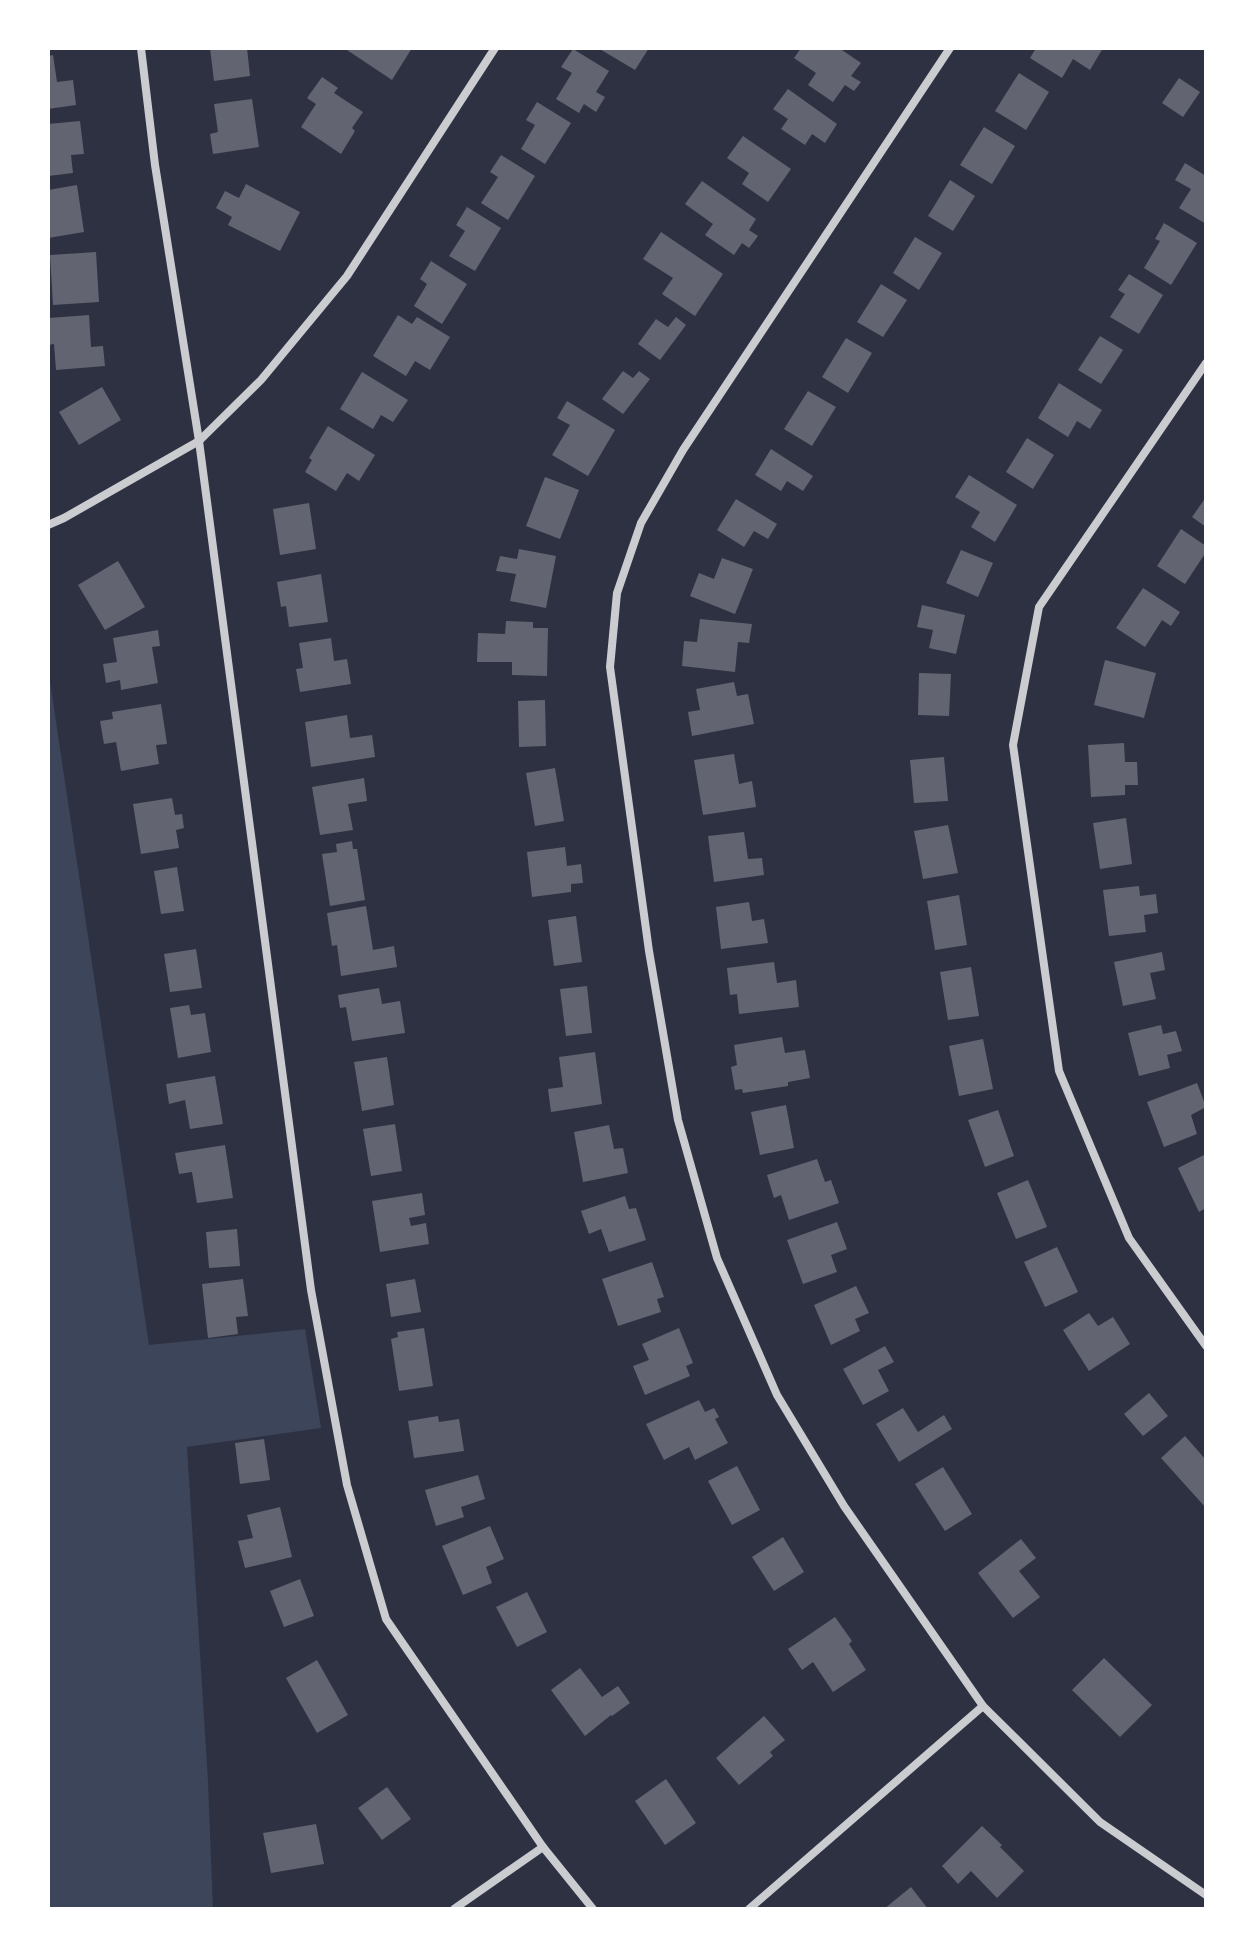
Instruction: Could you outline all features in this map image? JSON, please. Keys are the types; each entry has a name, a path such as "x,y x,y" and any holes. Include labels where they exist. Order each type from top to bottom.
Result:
{"street":[{"path":"141,48 155,165 199,441 311,1290 347,1485 386,1619 543,1847 593,1909"},
{"path":"48,525 199,441 261,380 347,276 495,48"},
{"path":"950,48 683,450 641,523 617,593 610,667 649,951 678,1120 717,1258 777,1395 844,1506 983,1706 1100,1822 1206,1895"},
{"path":"1206,363 1039,607 1013,745 1059,1071 1129,1238 1206,1346"},
{"path":"749,1909 983,1706"},
{"path":"454,1909 543,1847"}],"shaded area":[{"path":"48,668 149,1345 305,1329 321,1428 187,1447 213,1909 48,1909"}],"building":[{"path":"210,48 247,48 250,76 214,81"},
{"path":"344,48 412,48 392,80"},
{"path":"598,48 649,48 635,70"},
{"path":"801,48 839,48 861,63 851,76 861,82 854,91 845,85 833,102 808,85 816,73 794,58"},
{"path":"1036,48 1103,48 1090,70 1073,59 1062,78 1030,58"},
{"path":"573,49 609,71 596,92 605,97 596,112 584,104 579,113 556,99 572,73 561,67"},
{"path":"53,55 57,82 73,80 76,105 48,109 48,56"},
{"path":"1019,73 1049,92 1026,130 995,111"},
{"path":"322,77 338,88 334,93 363,112 341,154 301,127 316,104 307,98"},
{"path":"1179,78 1200,92 1183,117 1162,103"},
{"path":"788,89 837,124 825,143 812,134 805,145 781,129 788,119 773,109"},
{"path":"252,99 259,147 213,154 210,134 218,132 214,104"},
{"path":"537,102 571,123 545,164 521,149 535,125 526,120"},
{"path":"80,121 84,154 71,155 73,173 48,176 48,124"},
{"path":"984,127 1015,146 992,184 960,165"},
{"path":"743,136 791,169 768,202 742,184 749,173 727,158"},
{"path":"501,155 535,176 508,220 481,203 498,177 490,172"},
{"path":"1185,163 1206,176 1206,224 1179,208 1191,189 1175,180"},
{"path":"950,180 975,196 953,231 928,216"},
{"path":"702,181 756,219 749,230 758,236 749,248 742,243 734,255 705,235 713,224 685,204"},
{"path":"246,184 300,212 280,251 228,225 232,217 216,208 225,191 239,198"},
{"path":"77,185 84,232 48,238 48,190"},
{"path":"467,207 501,228 475,271 449,256 465,231 456,225"},
{"path":"1164,223 1197,243 1171,285 1144,268 1160,241 1155,239"},
{"path":"661,232 723,274 695,316 662,294 673,278 643,259"},
{"path":"915,237 942,253 919,290 893,273"},
{"path":"96,252 99,302 53,305 50,255"},
{"path":"431,261 467,284 442,324 414,306 427,284 420,279"},
{"path":"1129,274 1163,295 1139,334 1110,317 1125,294 1118,290"},
{"path":"881,284 907,300 883,337 857,322"},
{"path":"89,315 91,347 103,346 105,366 56,370 54,344 48,345 48,318"},
{"path":"398,315 412,324 417,317 450,337 430,370 415,361 406,376 373,356"},
{"path":"676,317 686,325 660,360 638,344 656,319 668,327"},
{"path":"1100,336 1123,350 1101,384 1078,370"},
{"path":"846,338 872,353 848,393 822,377"},
{"path":"623,371 633,378 639,371 650,379 623,414 602,399"},
{"path":"362,372 408,400 393,422 381,415 373,429 340,409"},
{"path":"1059,383 1102,410 1090,429 1077,421 1068,437 1038,418"},
{"path":"102,387 121,420 79,445 59,412"},
{"path":"808,391 836,407 812,446 784,429"},
{"path":"567,401 615,430 588,476 552,455 570,425 557,418"},
{"path":"328,426 375,455 359,481 347,473 336,491 305,472 312,460 309,458"},
{"path":"1027,438 1054,455 1033,489 1006,472"},
{"path":"771,449 813,476 803,491 787,481 781,491 755,475"},
{"path":"969,475 1017,505 995,542 971,527 980,512 955,497"},
{"path":"545,477 579,490 560,539 526,526"},
{"path":"1206,497 1206,527 1192,517"},
{"path":"736,499 777,524 768,539 754,531 744,547 717,530"},
{"path":"309,503 316,549 280,555 273,509"},
{"path":"1181,529 1206,546 1206,552 1185,584 1157,566"},
{"path":"519,549 556,556 546,608 510,601 516,574 496,571 500,556 517,559"},
{"path":"961,550 993,563 978,597 946,583"},
{"path":"722,558 753,569 735,614 690,596 699,573 714,579"},
{"path":"118,561 145,607 105,630 78,585"},
{"path":"321,574 328,622 289,627 286,606 281,607 277,582"},
{"path":"1143,588 1180,612 1171,626 1162,620 1145,647 1116,628"},
{"path":"922,605 965,615 956,654 929,648 933,630 917,627"},
{"path":"700,619 752,624 749,643 738,642 735,672 682,666 684,641 697,642"},
{"path":"506,621 533,622 533,628 548,628 547,676 512,675 512,662 477,662 478,633 505,634"},
{"path":"158,630 160,646 152,647 158,683 121,690 120,680 106,683 103,664 117,662 113,638"},
{"path":"331,638 334,661 347,659 351,684 300,692 296,669 303,668 299,643"},
{"path":"1105,660 1156,673 1144,718 1094,705"},
{"path":"919,673 951,674 949,716 918,715"},
{"path":"734,682 737,696 748,694 754,724 692,736 688,712 700,710 696,689"},
{"path":"545,700 546,746 519,747 518,701"},
{"path":"161,704 167,744 156,745 159,764 121,771 116,742 104,744 100,721 113,719 112,712"},
{"path":"347,715 350,738 372,735 375,757 311,767 305,722"},
{"path":"1124,743 1125,762 1137,762 1138,785 1125,785 1125,795 1091,797 1088,745"},
{"path":"734,754 739,784 752,781 756,807 703,815 694,760"},
{"path":"944,757 948,801 914,803 910,760"},
{"path":"555,768 564,821 535,826 526,773"},
{"path":"364,778 367,801 348,804 353,830 320,835 312,787"},
{"path":"172,798 175,815 182,814 184,828 176,830 179,848 141,854 133,804"},
{"path":"1126,818 1132,864 1100,869 1093,823"},
{"path":"948,825 958,873 923,879 914,831"},
{"path":"744,832 748,859 762,858 764,875 714,882 708,836"},
{"path":"352,841 353,849 357,849 365,900 330,906 322,854 337,852 336,844"},
{"path":"565,847 567,866 581,864 583,883 571,884 571,892 532,897 527,852"},
{"path":"177,867 184,911 161,914 154,871"},
{"path":"1139,886 1140,896 1156,894 1158,913 1144,915 1146,932 1109,936 1103,890"},
{"path":"959,895 967,945 935,950 927,901"},
{"path":"749,902 752,921 764,919 768,943 721,949 716,907"},
{"path":"366,906 373,950 394,946 397,967 341,976 337,945 332,946 327,913"},
{"path":"576,916 582,962 554,966 548,920"},
{"path":"196,949 202,988 170,992 164,954"},
{"path":"1162,952 1165,970 1150,973 1156,999 1123,1006 1114,962"},
{"path":"774,962 777,983 796,980 799,1007 739,1014 737,994 730,995 727,968"},
{"path":"971,967 979,1016 948,1020 940,972"},
{"path":"587,986 592,1033 566,1036 560,989"},
{"path":"379,988 382,1004 400,1001 405,1033 352,1041 346,1007 340,1008 338,995"},
{"path":"189,1005 191,1015 205,1013 211,1052 178,1058 170,1008"},
{"path":"1161,1025 1163,1034 1176,1031 1182,1051 1167,1055 1170,1068 1139,1076 1128,1033"},
{"path":"782,1037 785,1053 805,1050 810,1078 788,1082 788,1086 743,1093 742,1089 735,1090 731,1067 737,1065 734,1045"},
{"path":"983,1039 993,1089 959,1096 949,1046"},
{"path":"595,1052 602,1104 551,1112 548,1089 563,1087 559,1057"},
{"path":"387,1057 394,1105 362,1111 354,1062"},
{"path":"215,1076 223,1124 190,1129 185,1100 169,1104 166,1084"},
{"path":"1197,1083 1206,1107 1191,1115 1197,1134 1164,1147 1147,1102"},
{"path":"786,1105 794,1148 760,1155 751,1112"},
{"path":"998,1110 1014,1156 985,1167 968,1120"},
{"path":"395,1124 402,1171 371,1176 363,1129"},
{"path":"609,1125 614,1149 623,1148 628,1173 583,1182 574,1132"},
{"path":"225,1145 233,1198 197,1203 192,1172 179,1174 175,1153"},
{"path":"1206,1154 1206,1208 1199,1212 1178,1168"},
{"path":"817,1159 825,1182 831,1180 839,1203 789,1220 781,1195 774,1198 767,1175"},
{"path":"1028,1180 1047,1227 1016,1239 997,1193"},
{"path":"422,1193 425,1215 409,1218 411,1226 426,1223 429,1244 380,1252 372,1201"},
{"path":"625,1196 629,1209 636,1208 646,1240 609,1252 601,1229 589,1234 581,1211"},
{"path":"837,1222 847,1249 831,1255 837,1272 803,1284 787,1240"},
{"path":"237,1229 240,1266 209,1268 206,1232"},
{"path":"1057,1247 1078,1292 1045,1307 1024,1262"},
{"path":"652,1262 664,1297 657,1299 661,1312 618,1326 602,1279"},
{"path":"243,1279 248,1316 236,1317 238,1334 208,1338 202,1284"},
{"path":"415,1279 421,1312 391,1317 386,1284"},
{"path":"856,1286 869,1313 855,1319 860,1331 831,1345 814,1305"},
{"path":"1089,1313 1098,1326 1113,1317 1130,1344 1089,1371 1063,1330"},
{"path":"424,1328 433,1386 399,1391 391,1339 398,1337 397,1332"},
{"path":"679,1328 693,1363 686,1366 690,1376 645,1395 633,1366 649,1360 642,1344"},
{"path":"885,1346 894,1362 878,1370 889,1391 863,1405 843,1369"},
{"path":"1149,1393 1168,1416 1143,1436 1124,1414"},
{"path":"699,1400 705,1412 714,1408 719,1417 715,1419 728,1443 695,1460 689,1447 664,1460 646,1424"},
{"path":"903,1408 918,1432 944,1415 952,1429 899,1462 876,1424"},
{"path":"438,1416 439,1422 459,1419 464,1451 414,1458 408,1421"},
{"path":"1185,1436 1206,1460 1206,1508 1161,1458"},
{"path":"264,1439 270,1480 240,1484 235,1443"},
{"path":"737,1466 760,1510 732,1525 708,1481"},
{"path":"943,1467 972,1514 945,1531 915,1484"},
{"path":"478,1475 485,1499 461,1507 464,1517 436,1526 425,1490"},
{"path":"280,1507 292,1557 245,1568 238,1541 253,1538 247,1515"},
{"path":"490,1526 504,1559 486,1567 492,1583 463,1595 442,1546"},
{"path":"783,1537 804,1572 774,1591 752,1557"},
{"path":"1021,1539 1036,1558 1019,1571 1040,1597 1013,1618 978,1573"},
{"path":"300,1579 314,1616 284,1627 270,1591"},
{"path":"527,1592 547,1632 517,1647 496,1607"},
{"path":"835,1617 852,1641 849,1644 866,1670 833,1692 813,1662 802,1670 788,1649"},
{"path":"1104,1658 1152,1705 1120,1737 1072,1690"},
{"path":"317,1660 348,1715 317,1733 286,1678"},
{"path":"580,1668 602,1697 618,1686 630,1703 585,1736 551,1690"},
{"path":"764,1716 785,1740 770,1752 773,1756 739,1785 716,1758"},
{"path":"666,1779 696,1823 665,1845 635,1801"},
{"path":"387,1787 411,1819 382,1840 358,1808"},
{"path":"316,1824 324,1864 271,1873 263,1833"},
{"path":"982,1826 1024,1871 997,1898 971,1871 958,1884 942,1866"},
{"path":"911,1887 928,1909 884,1909"}]}
